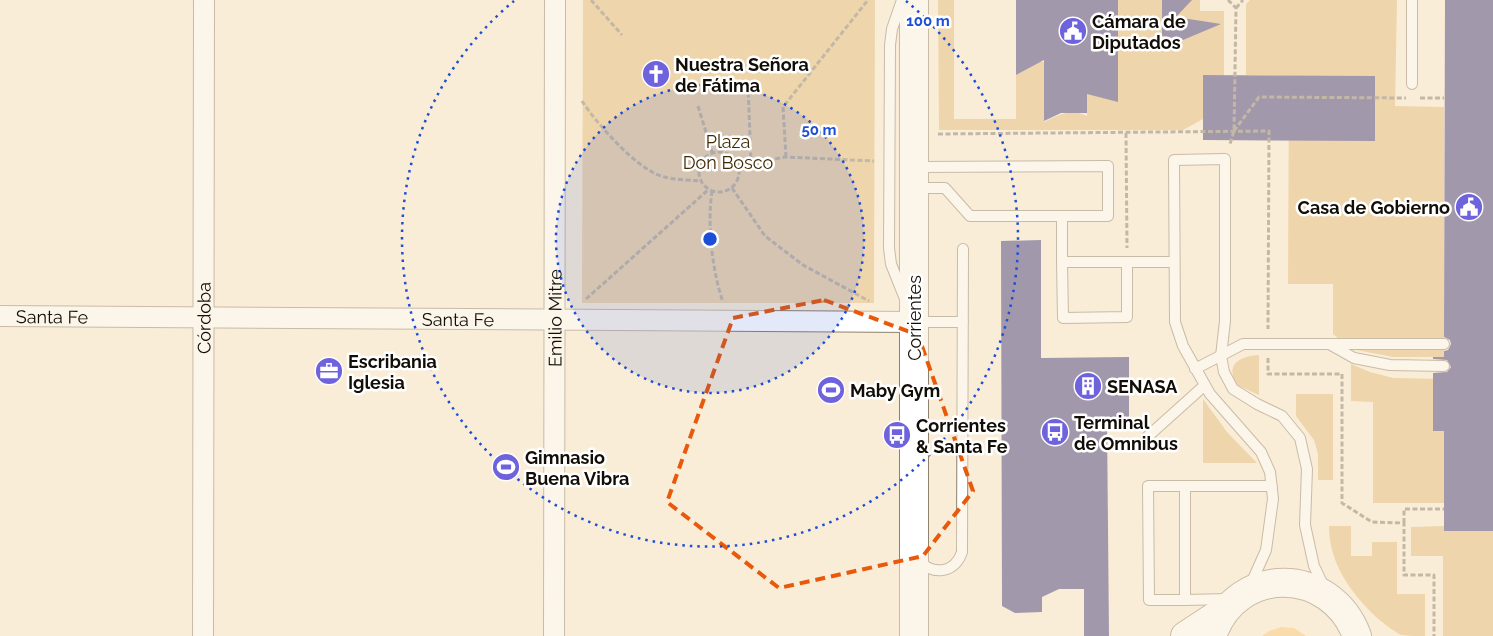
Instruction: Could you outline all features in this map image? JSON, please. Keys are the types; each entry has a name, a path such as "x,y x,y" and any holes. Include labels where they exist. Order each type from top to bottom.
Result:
{"main road":[{"name":"Corrientes","path":"914,0 914,636"},
{"path":"1185,636 1238,599 1271,584 1283,582 1307,586 1333,600 1378,636"},
{"path":"1212,636 1221,617 1238,599"},
{"path":"1333,600 1352,624 1357,636"}],"street":[{"name":"Córdoba","path":"203,636 204,0"},
{"name":"Emilio Mitre","path":"554,636 555,0"},
{"name":"Santa Fe","path":"0,316 914,322"}],"lane":[{"path":"902,0 890,40 889,248 891,264 914,322 963,322"},
{"path":"1412,0 1412,84"},
{"path":"1272,486 1148,486 1148,600 1238,599 1266,550 1273,500 1272,486 1270,472 1261,452 1215,401 1183,346 1175,322 1174,160 1225,159 1226,321 1221,356 1224,372 1233,390 1282,416 1300,438 1307,469 1305,525 1314,566 1333,600"},
{"path":"1108,166 1108,216 970,216 945,188 914,178 1108,166"},
{"path":"1062,216 1063,318 1127,317 1127,262"},
{"path":"914,548 916,556 921,563 938,571 952,568 959,561 962,552 963,249"},
{"path":"1062,262 1174,262"},
{"path":"1195,369 1243,344 1444,344"},
{"path":"1330,344 1354,358 1390,365 1444,366"},
{"path":"1146,438 1205,385"},
{"path":"1185,486 1186,600"}],"path":[{"path":"591,0 622,35"},
{"path":"786,157 783,107 868,0"},
{"path":"1228,0 1236,8"},
{"path":"1225,159 1234,131 1236,8 1243,0"},
{"path":"748,85 751,163"},
{"path":"1234,131 1259,97 1407,98"},
{"path":"1416,98 1444,98"},
{"path":"582,101 595,120 640,163 662,176 700,181 710,190 722,192 732,188 739,177 738,163 727,152 712,152 704,156 700,164 698,172 700,181"},
{"path":"698,106 712,152"},
{"path":"914,135 1268,131 1268,374 1342,374 1342,503 1372,522 1404,523"},
{"path":"1126,132 1127,262"},
{"path":"738,163 751,163 786,157 874,161"},
{"path":"732,188 765,236 803,265 874,304"},
{"path":"582,303 710,190"},
{"path":"710,190 709,208 716,281 723,303"},
{"path":"1434,636 1434,575 1404,575 1404,509 1444,509"}],"highlighted area":[{"path":"824,300 918,335 973,491 923,556 779,588 667,502 733,318"}],"green space":[{"name":"Plaza Don Bosco","path":"583,0 875,0 874,303 582,303"},
{"path":"938,0 954,0 954,119 1016,119 1016,75 1027,69 1027,62 1055,62 1044,81 1044,122 1070,113 1087,116 1087,67 1118,66 1118,0 1200,0 1200,11 1224,11 1224,75 1203,76 1203,119 1183,130 939,130"},
{"path":"1250,0 1397,0 1395,106 1444,107 1444,357 1393,357 1351,349 1333,334 1333,284 1288,284 1289,76 1246,75 1246,4"},
{"path":"1259,355 1259,395 1237,385 1232,372 1236,362 1246,357"},
{"path":"1351,364 1370,372 1393,378 1444,379 1444,503 1373,503 1373,402 1351,401"},
{"path":"1296,394 1333,394 1333,480 1318,480 1318,454 1314,440 1296,416"},
{"path":"1203,399 1227,432 1257,463 1203,463"},
{"path":"1329,526 1351,526 1351,556 1372,556 1372,542 1397,542 1397,594 1425,594 1425,636 1401,635 1376,617 1358,597 1337,564 1330,540"},
{"path":"1444,526 1444,531 1493,531 1493,636 1443,636 1443,556 1411,556 1411,527"}],"shaded area":[{"path":"1281,627 1294,628 1306,636 1262,636 1269,631"}],"building":[{"name":"Cámara de Diputados","path":"1016,0 1118,0 1118,102 1087,94 1087,113 1061,113 1044,121 1044,60 1016,75"},
{"path":"1162,0 1192,0 1176,17 1221,24 1183,40 1162,36"},
{"name":"Casa de Gobierno","path":"1445,0 1493,0 1493,531 1444,531 1444,431 1433,431 1433,373 1447,372 1451,367 1447,360 1433,359 1433,357 1444,357 1444,351 1448,350 1451,344 1450,340 1444,337"},
{"path":"1203,75 1375,76 1375,141 1203,140"},
{"name":"Terminal de Omnibus","path":"1041,240 1041,358 1129,357 1129,421 1107,421 1109,636 1084,636 1084,589 1059,589 1042,597 1042,612 1015,613 1002,606 1001,241"}],"place":[{"name":"Cámara de Diputados","path":"1073,31"},
{"name":"Nuestra Señora de Fátima","path":"656,74"},
{"name":"Casa de Gobierno","path":"1469,207"},
{"name":"Escribania Iglesia","path":"329,371"},
{"name":"SENASA","path":"1088,386"},
{"name":"Maby Gym","path":"831,390"},
{"name":"Terminal de Omnibus","path":"1055,432"},
{"name":"Corrientes & Santa Fe","path":"897,435"},
{"name":"Gimnasio Buena Vibra","path":"506,467"}]}
